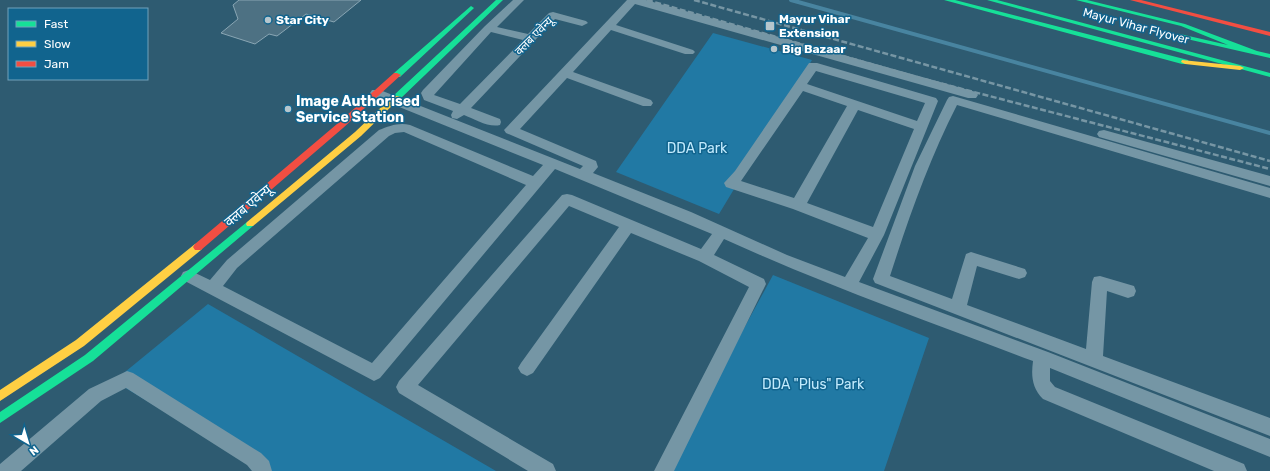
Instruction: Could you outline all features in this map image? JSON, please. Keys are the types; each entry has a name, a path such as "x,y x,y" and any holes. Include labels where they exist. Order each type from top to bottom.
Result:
{"main road":[{"name":"क्लब एवेन्यू","path":"0,396 80,343 165,275 376,93 479,0"},
{"name":"क्लब एवेन्यू","path":"0,418 89,358 189,276 358,134 500,0"},
{"path":"948,0 1178,61 1253,70 1270,75"},
{"name":"Mayur Vihar Flyover","path":"990,0 1253,70"},
{"path":"1079,0 1183,26 1270,56"},
{"path":"1133,0 1270,34"},
{"name":"Mayur Vihar Flyover","path":"1170,34 1256,52"}],"street":[{"path":"495,122 428,97 427,93 489,28 519,0"},
{"path":"582,175 591,167 591,164 511,130 633,0 848,59 1270,181"},
{"name":"क्लब एवेन्यू","path":"450,122 553,15 582,23"},
{"path":"608,26 689,52"},
{"path":"489,28 530,38"},
{"path":"849,285 877,235 932,101 813,66 740,174 730,182 798,205 877,235"},
{"path":"565,73 647,103"},
{"path":"799,85 921,127"},
{"path":"376,93 686,216 782,259 889,301 1042,357 1270,448"},
{"path":"1270,193 953,100 932,140 895,238 881,280 1270,427"},
{"path":"798,205 854,105"},
{"path":"212,289 232,264 384,133 393,129 405,128 535,183"},
{"path":"189,276 374,373 552,163"},
{"path":"546,471 405,386 568,199 628,226 704,257 758,284 664,471"},
{"path":"527,368 628,226"},
{"path":"704,257 721,232"},
{"path":"958,309 971,258 1019,273"},
{"path":"1094,360 1100,282 1128,290"},
{"path":"889,301 896,285"},
{"path":"1042,357 1040,380 1042,388 1049,393 1237,471"},
{"path":"7,471 95,395 127,379 254,459 262,468 262,471"}],"green space":[{"name":"DDA Park","path":"713,33 812,60 719,214 616,172"},
{"name":"DDA \"Plus\" Park","path":"773,275 929,338 884,471 666,471"},
{"path":"208,304 496,471 263,471 114,381"}],"building":[{"name":"Star City","path":"239,0 361,0 334,22 306,14 277,36 269,34 255,44 221,33 238,19 233,5"}],"waterway":[{"path":"791,0 1270,133"}],"railway":[{"path":"647,0 920,78 1270,169"},
{"path":"694,0 1270,161"}],"traffic: fast":[{"path":"396,98 500,0"},
{"path":"947,0 1185,62"},
{"path":"990,0 1270,75"},
{"path":"1079,0 1183,25 1254,52"},
{"path":"397,75 471,8"},
{"path":"1180,36 1270,56"},
{"path":"0,418 89,358 250,224"}],"traffic: slow":[{"path":"1185,62 1240,68"},
{"path":"250,224 358,134 396,98"},
{"path":"0,396 80,343 198,247"}],"traffic: jam":[{"path":"1133,0 1270,34"},
{"path":"198,247 340,126 397,75"}],"place":[{"name":"Star City","path":"268,20"},
{"name":"Mayur Vihar Extension","path":"770,26"},
{"name":"Big Bazaar","path":"774,49"},
{"name":"Image Authorised Service Station","path":"288,109"}]}
